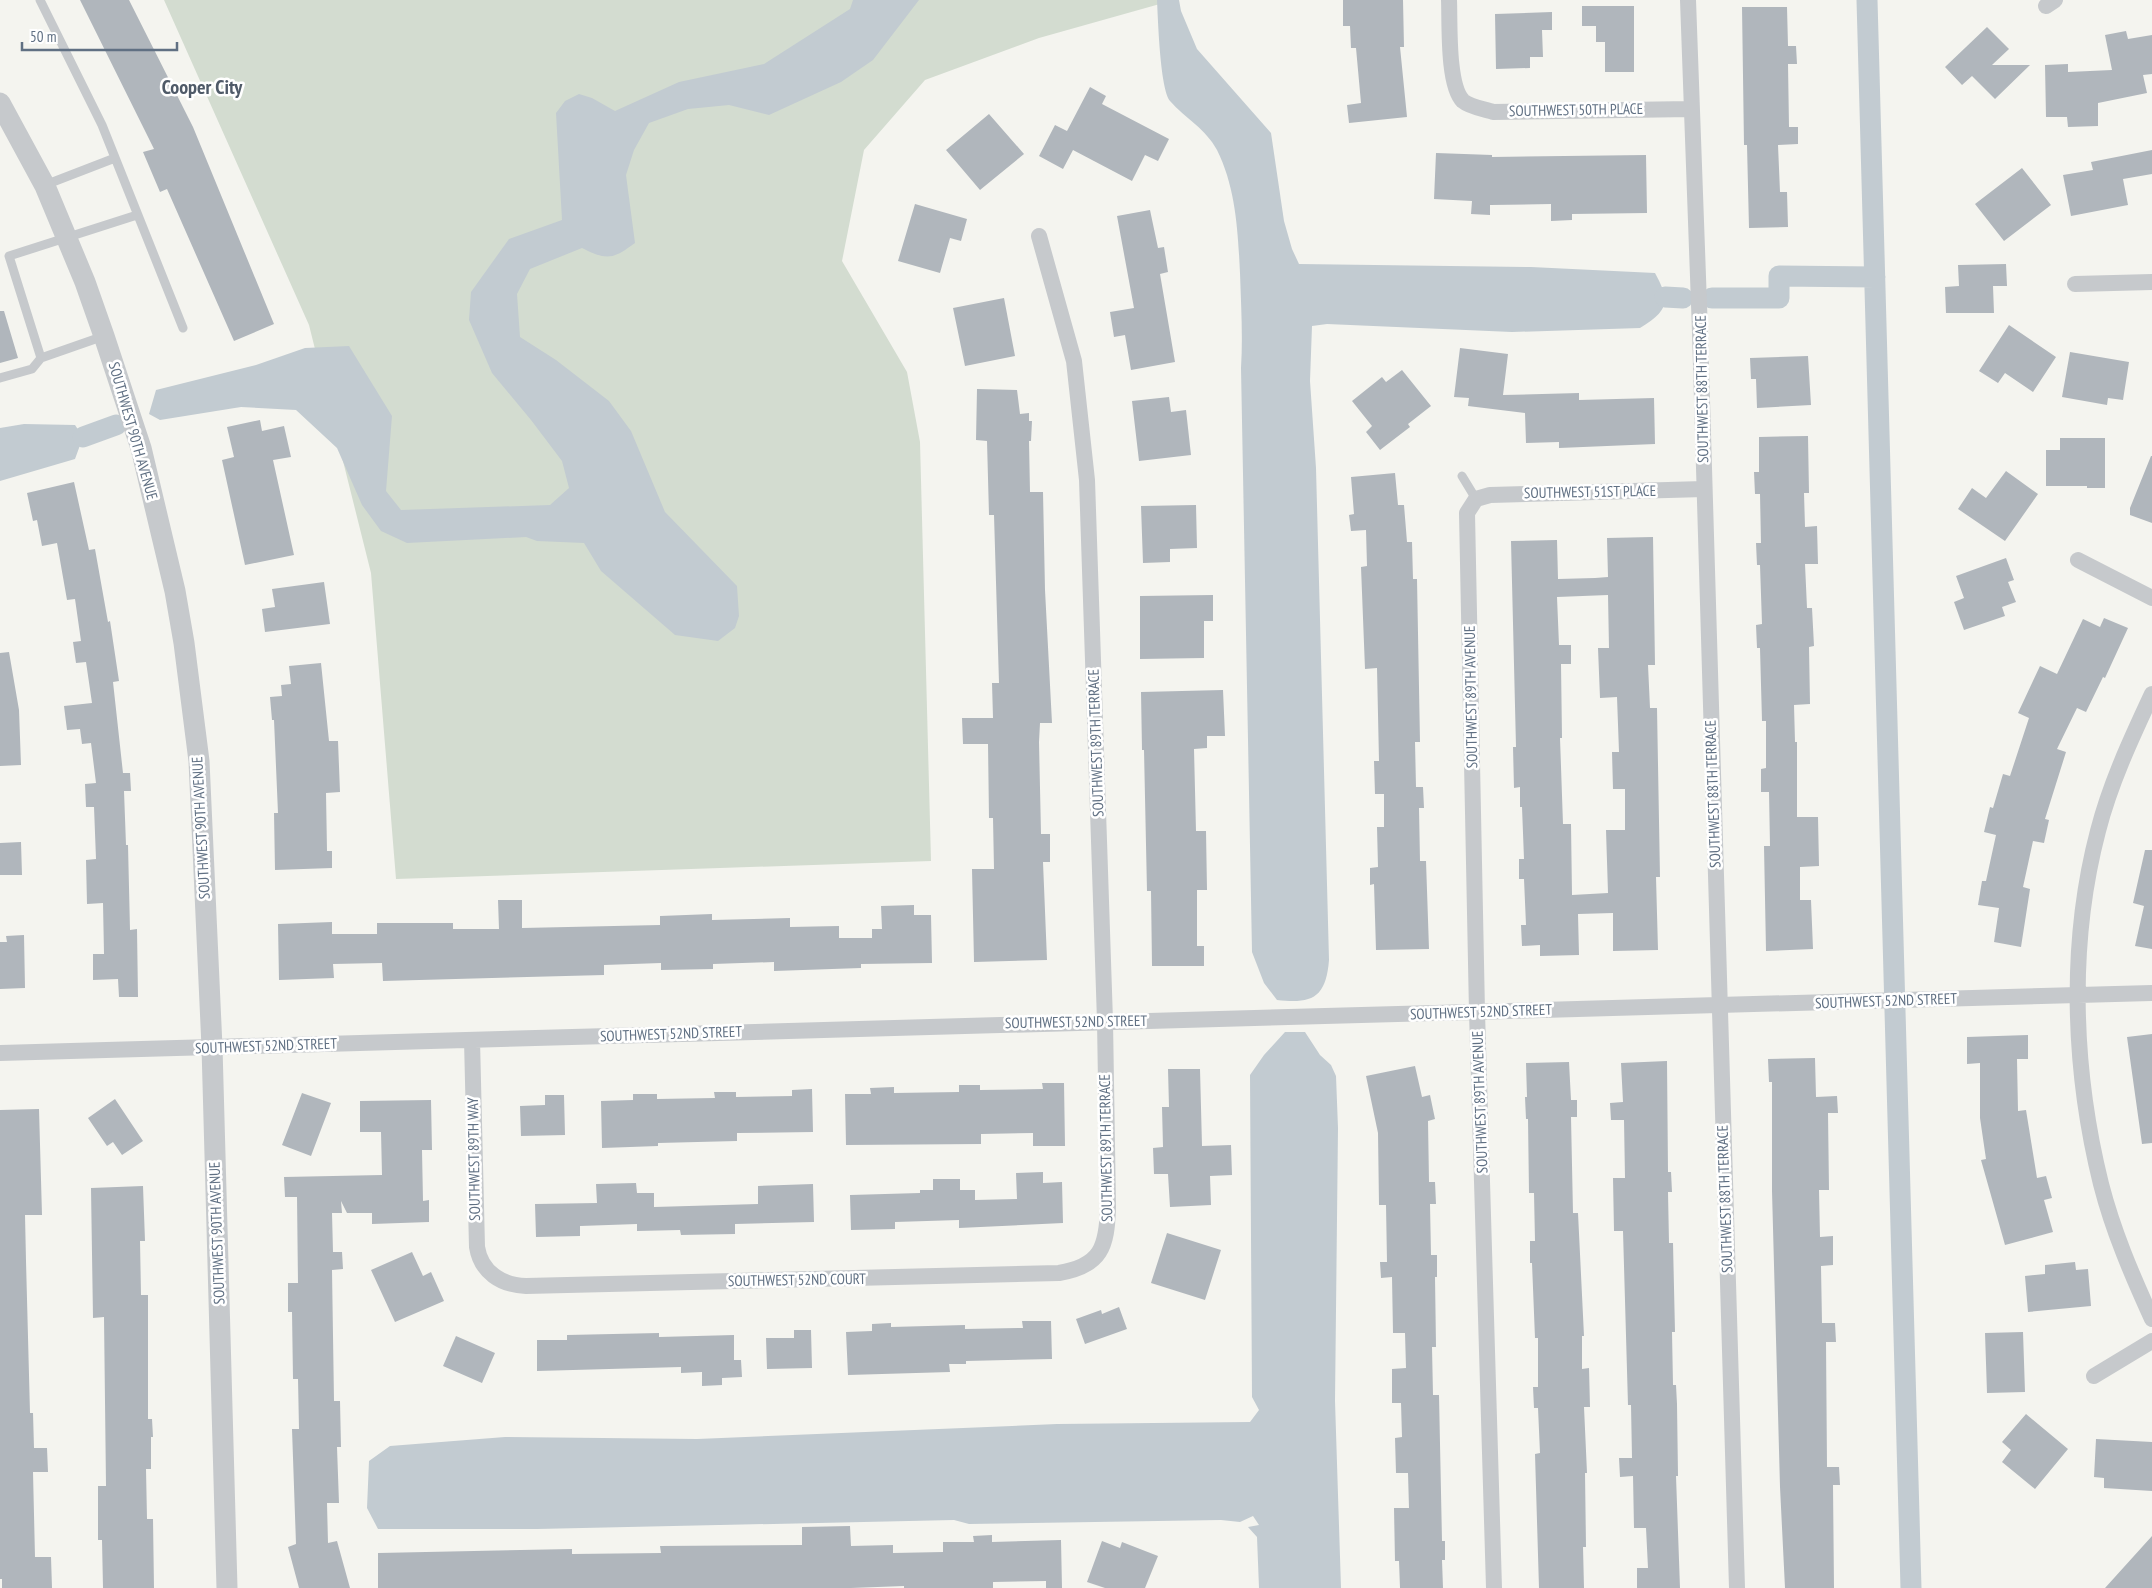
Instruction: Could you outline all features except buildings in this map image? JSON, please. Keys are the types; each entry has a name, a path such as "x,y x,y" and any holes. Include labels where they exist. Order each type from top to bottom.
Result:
{"street":[{"name":"SOUTHWEST 50TH PLACE","path":"1449,0 1452,67 1456,86 1463,101 1493,112 1691,109"},
{"name":"SOUTHWEST 88TH TERRACE","path":"1688,0 1700,332 1737,1588"},
{"name":"SOUTHWEST 90TH AVENUE","path":"0,103 45,186 104,336 142,448 175,591 184,643 199,760 212,1047 227,1588"},
{"name":"SOUTHWEST 89TH TERRACE","path":"1039,236 1074,361 1087,480 1105,1021 1108,1225 1105,1241 1099,1253"},
{"path":"2075,284 2152,282"},
{"name":"SOUTHWEST 51ST PLACE","path":"1476,499 1490,495 1704,490"},
{"name":"SOUTHWEST 89TH AVENUE","path":"1476,499 1467,513 1477,1012 1494,1588"},
{"path":"2078,560 2152,598"},
{"path":"2152,694 2108,798 2096,840 2086,893 2078,995 2081,1065 2101,1185 2121,1247 2152,1319"},
{"name":"SOUTHWEST 52ND STREET","path":"0,1053 2152,993"},
{"name":"SOUTHWEST 89TH WAY","path":"472,1040 477,1247 482,1264 492,1274"},
{"name":"SOUTHWEST 52ND COURT","path":"492,1274 515,1286 526,1286 1059,1273 1073,1271 1086,1266 1099,1253"},
{"path":"2094,1376 2152,1341"}],"lane":[{"path":"40,0 102,125 136,215 183,328"},
{"path":"45,186 115,158"},
{"path":"41,358 4,258 136,215"},
{"path":"0,378 32,369 41,358 104,336"},
{"path":"1462,476 1476,499"}],"shaded area":[{"path":"164,0 1174,0 1039,38 925,80 864,150 842,261 907,372 920,442 931,861 396,879 371,573 309,325"},
{"path":"853,0 919,0 873,60 841,82 769,115 729,105 688,109 649,123 634,150 626,175 635,243 621,252 610,256 598,255 582,248 530,269 517,294 520,337 556,360 609,401 631,431 665,512 737,586 739,616 735,628 718,641 675,635 601,571 584,543 537,541 526,537 407,543 381,531 362,505 337,448 296,410 241,407 160,420 149,414 156,390 256,365 305,348 349,346 392,416 386,491 401,510 550,505 569,488 562,461 492,373 469,320 471,292 509,239 562,220 556,113 565,101 579,94 592,98 615,111 679,82 764,64 850,9"},
{"path":"1157,0 1179,0 1181,11 1197,49 1271,133 1284,221 1292,249 1299,264 1531,267 1655,273 1665,299 1661,311 1640,328 1512,332 1327,324 1312,326 1310,381 1316,468 1329,960 1325,983 1320,990 1315,996 1299,1001 1277,1000 1264,983 1252,952 1241,368 1242,321 1235,210 1228,179 1217,150 1207,136 1170,101 1167,94 1160,53"},
{"path":"24,424 75,425 83,437 75,459 0,481 0,428"},
{"path":"1285,1032 1305,1032 1320,1055 1331,1065 1336,1076 1338,1128 1335,1401 1341,1588 1259,1588 1257,1537 1248,1527 1259,1525 1253,1516 1240,1522 1221,1520 969,1524 954,1520 537,1529 378,1529 367,1508 369,1461 390,1446 505,1437 697,1439 1057,1424 1250,1422 1259,1410 1252,1397 1250,1075 1264,1055"}],"waterway":[{"path":"1867,0 1911,1588"},
{"path":"1712,298 1779,298 1779,276 1875,277"},
{"path":"1665,297 1683,298"},
{"path":"83,437 116,425"}],"district":[{"name":"Cooper City","path":"202,87"}]}
